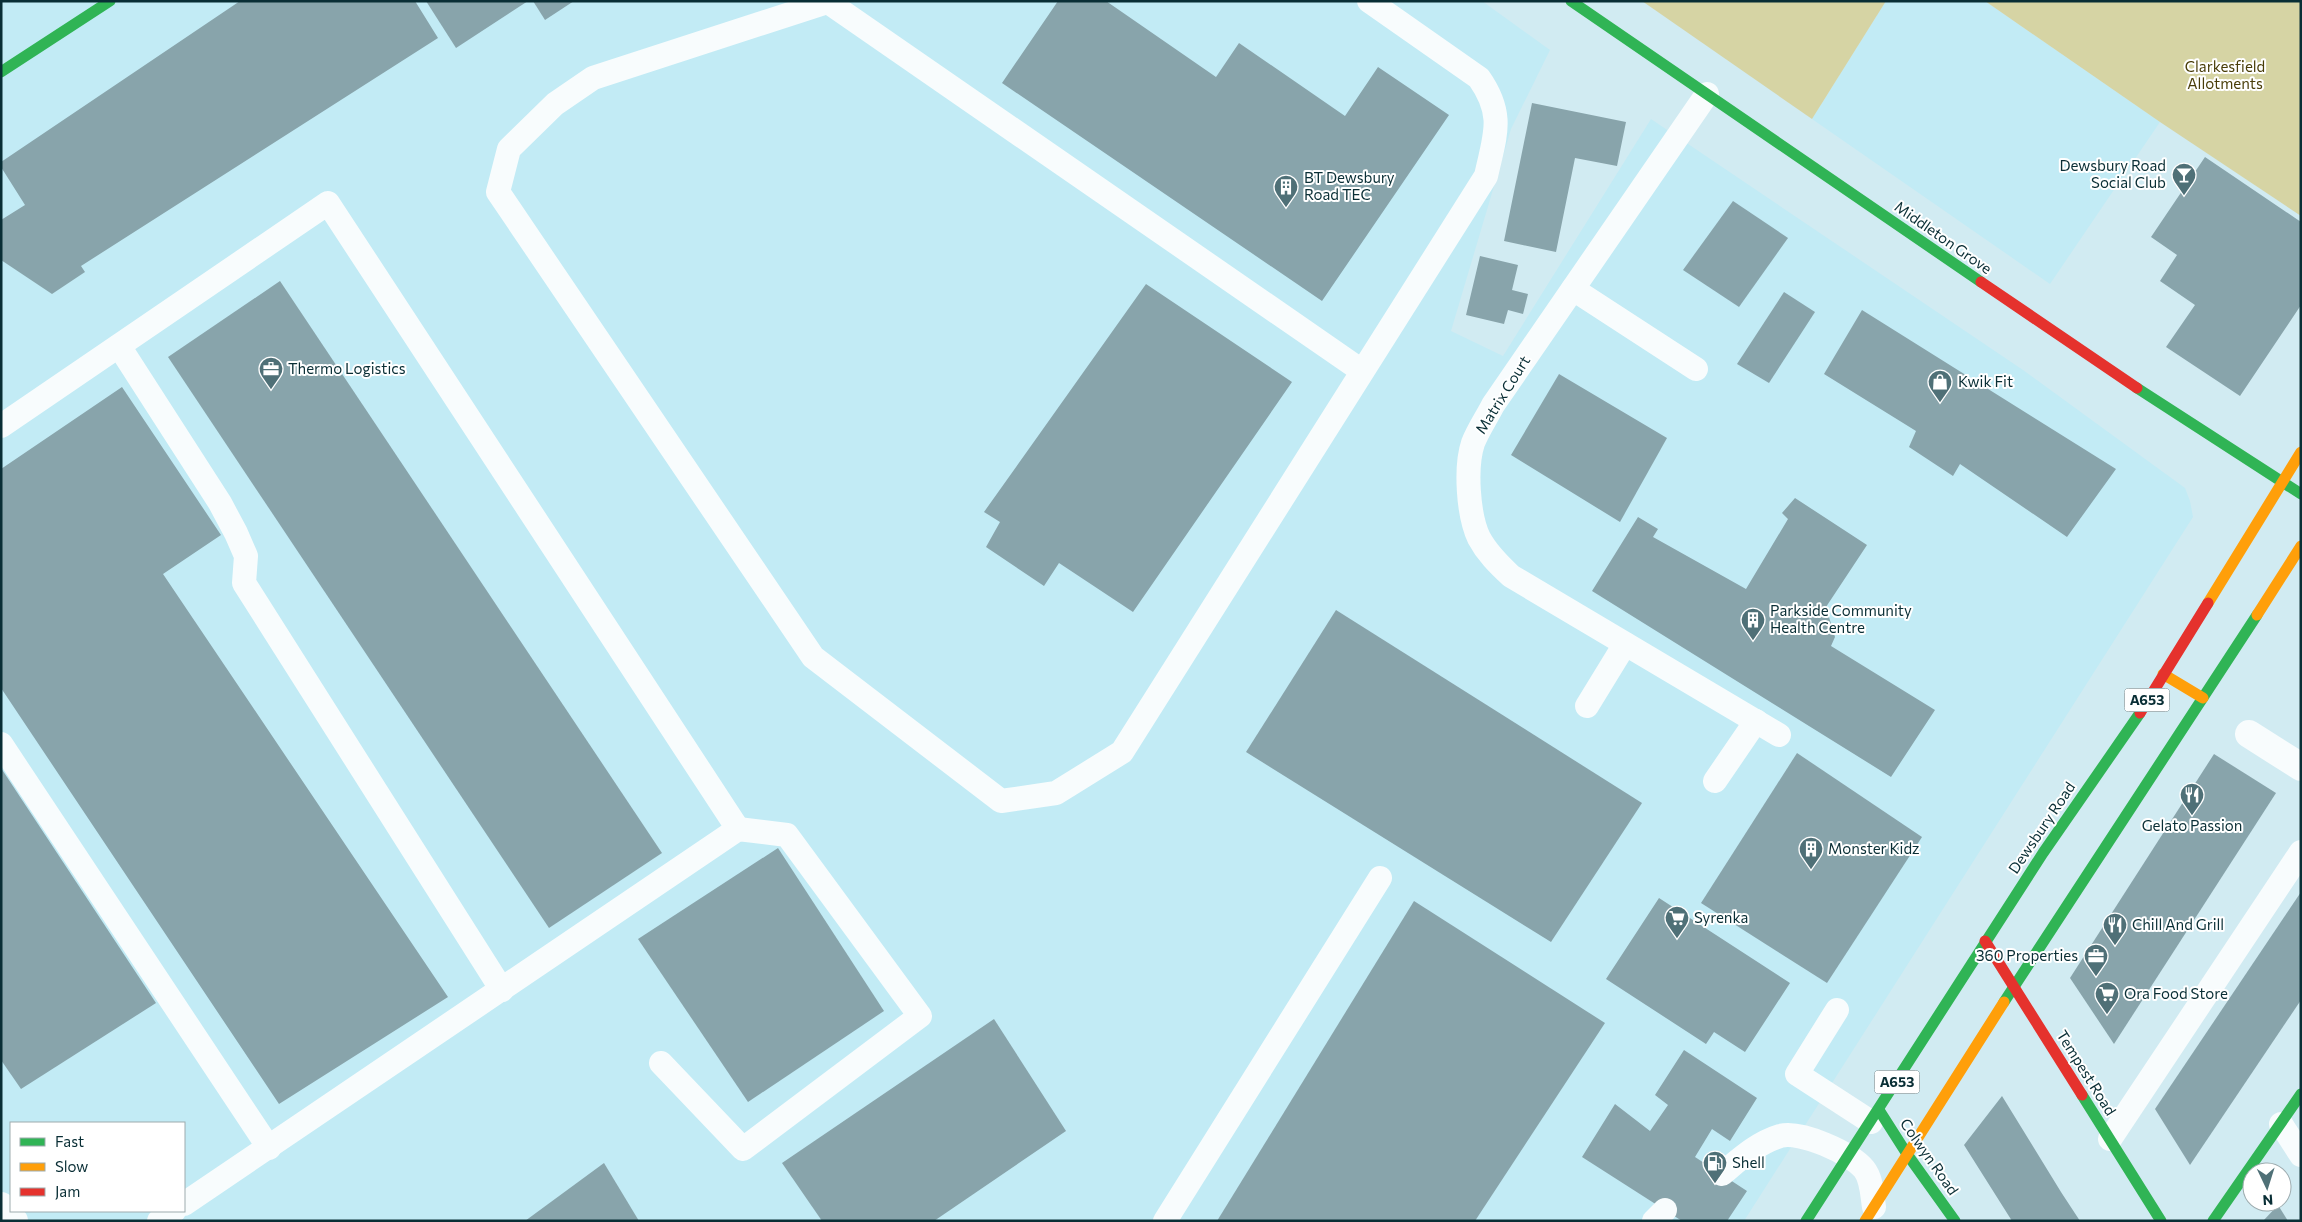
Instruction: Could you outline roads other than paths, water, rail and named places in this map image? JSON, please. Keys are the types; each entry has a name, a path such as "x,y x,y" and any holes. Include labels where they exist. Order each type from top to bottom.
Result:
{"main road":[{"path":"1,72 110,1"},
{"name":"Middleton Grove","path":"1571,1 2028,315 2281,483 2301,494"},
{"name":"Dewsbury Road","path":"1806,1221 1849,1157 1985,941 2163,674 2301,452"},
{"name":"A653","path":"1870,1214 2013,986 2301,546"},
{"name":"A653","path":"2163,674 2203,698"},
{"name":"Tempest Road","path":"1985,941 2161,1221"},
{"path":"2214,1221 2301,1094"},
{"name":"Colwyn Road","path":"1875,1116 1906,1154 1955,1221"}],"street":[{"path":"2249,734 2301,767"},
{"path":"1,1206 14,1221"}],"lane":[{"path":"1362,371 829,2 593,78 556,104 509,150 498,192 813,657 1001,801 1056,793 1122,752 1486,176 1496,129 1494,105 1479,78 1369,1"},
{"name":"Matrix Court","path":"1707,94 1493,405 1473,443 1468,472 1470,503 1478,537 1494,561 1511,576 1779,735"},
{"path":"1,426 328,203 738,829"},
{"path":"1573,289 1696,369"},
{"path":"119,346 220,503 236,532 246,556 244,583 502,990"},
{"path":"1587,706 1625,644"},
{"path":"1715,782 1756,721"},
{"path":"1,744 269,1148"},
{"path":"185,1203 738,829 788,835 920,1016 743,1150 661,1063"},
{"path":"2110,1139 2301,852"},
{"path":"1166,1221 1380,878"},
{"path":"1837,1010 1797,1074 1875,1116"},
{"path":"2281,1124 2301,1155"},
{"path":"1722,1174 1763,1142 1782,1135 1805,1137 1849,1157 1864,1170 1871,1186 1870,1214"},
{"path":"159,1221 172,1212"}],"place":[{"name":"Dewsbury Road Social Club","path":"2184,196"},
{"name":"BT Dewsbury Road TEC","path":"1286,208"},
{"name":"Thermo Logistics","path":"271,390"},
{"name":"Kwik Fit","path":"1940,403"},
{"name":"Parkside Community Health Centre","path":"1753,641"},
{"name":"Gelato Passion","path":"2192,816"},
{"name":"Monster Kidz","path":"1811,870"},
{"name":"Syrenka","path":"1677,939"},
{"name":"Chill And Grill","path":"2115,946"},
{"name":"360 Properties","path":"2096,977"},
{"name":"Ora Food Store","path":"2107,1015"},
{"name":"Shell","path":"1715,1184"}],"park label":[{"name":"Clarkesfield Allotments","path":"2225,76"}]}
